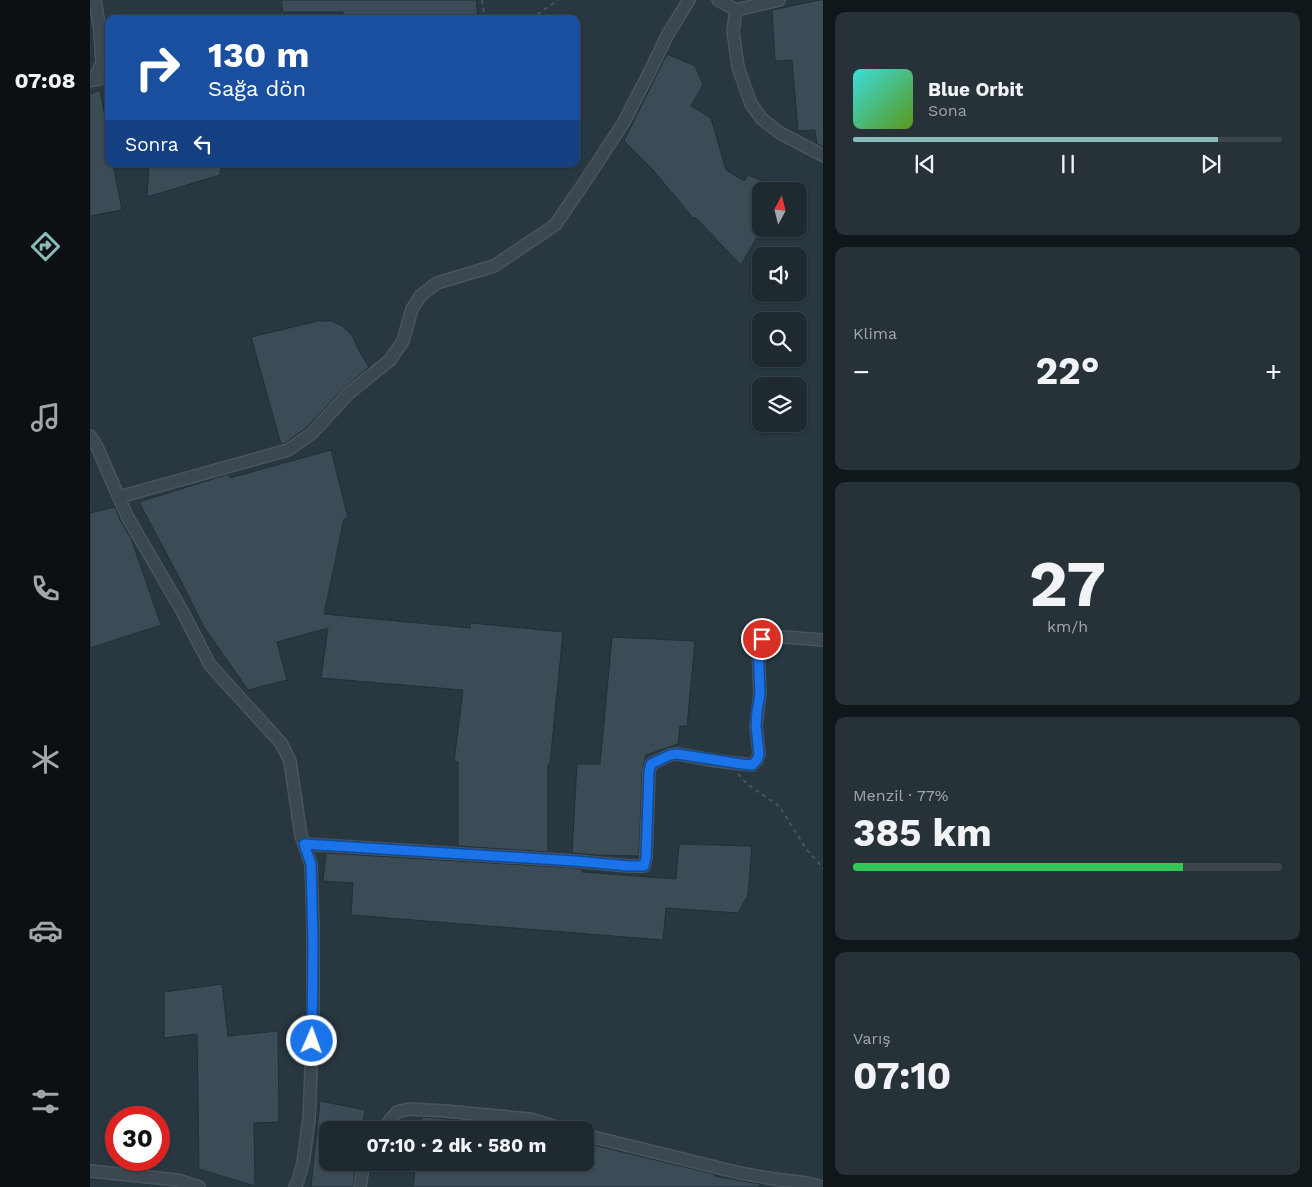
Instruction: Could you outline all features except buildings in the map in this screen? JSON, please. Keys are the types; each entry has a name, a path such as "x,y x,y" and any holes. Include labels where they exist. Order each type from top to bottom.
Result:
{"street":[{"path":"92,80 102,62 100,30 95,0"},
{"path":"119,497 288,450 311,434 349,393 390,360 403,341 412,309 421,295 437,283 494,266 555,225 624,122 668,34 689,0"},
{"path":"718,0 736,10 759,2 779,0"},
{"path":"736,10 733,30 738,67 751,104 762,119 780,133 823,156"},
{"path":"92,80 105,77"},
{"path":"90,436 97,446 127,516 181,609 210,665 281,743 290,761 301,836 311,864 313,1022 308,1119 303,1163 295,1187"},
{"path":"304,844 644,866 651,764 670,755 677,754 752,765 757,760 759,754 756,726 760,694 758,646 762,639 784,637 823,640"},
{"path":"389,1121 397,1112 409,1109 537,1121"},
{"path":"594,1137 740,1173 822,1187"},
{"path":"90,1171 177,1180 199,1187"},
{"path":"360,1187 363,1171"}],"path":[{"path":"482,0 484,15"},
{"path":"537,15 558,0"},
{"path":"729,762 746,784 779,806 823,869"}],"route":[{"path":"312,1041 313,943 311,864 304,844 644,866 651,764 670,755 677,754 752,765 757,760 759,743 756,726 760,694 758,646 762,639"}]}
